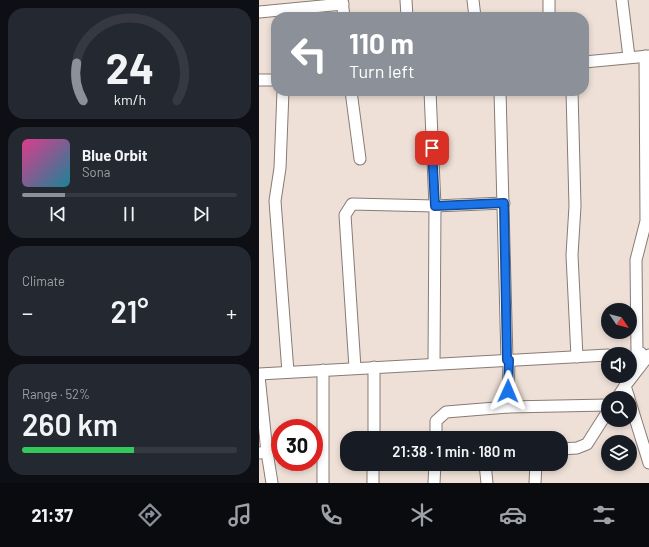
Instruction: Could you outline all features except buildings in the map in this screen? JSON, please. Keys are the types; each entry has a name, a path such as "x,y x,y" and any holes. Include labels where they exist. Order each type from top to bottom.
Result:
{"street":[{"path":"406,0 407,12"},
{"path":"473,0 474,12"},
{"path":"549,0 549,12"},
{"path":"622,0 629,58"},
{"path":"259,12 342,2 343,12"},
{"path":"589,62 647,56 646,221 636,260 632,347"},
{"path":"259,80 271,80"},
{"path":"283,96 280,168 275,200 288,372"},
{"path":"352,96 360,159"},
{"path":"430,96 435,206 434,364"},
{"path":"500,96 507,360 509,360 508,407"},
{"path":"572,96 575,206 572,256 577,357"},
{"path":"355,368 345,215 352,204 435,206 504,203"},
{"path":"637,353 641,353 641,366"},
{"path":"637,354 649,354"},
{"path":"622,391 649,354"},
{"path":"272,483 263,453 259,375 355,368 601,355"},
{"path":"373,431 374,367"},
{"path":"323,370 323,483"},
{"path":"625,386 627,391"},
{"path":"436,431 436,421 446,412 508,407 601,405"},
{"path":"568,449 577,448 587,444 601,422"},
{"path":"637,424 649,463"},
{"path":"373,471 373,483"},
{"path":"435,471 435,483"},
{"path":"486,471 487,483"},
{"path":"535,483 536,471"}],"route":[{"path":"432,148 435,206 504,203 507,360 509,360 508,391"}]}
